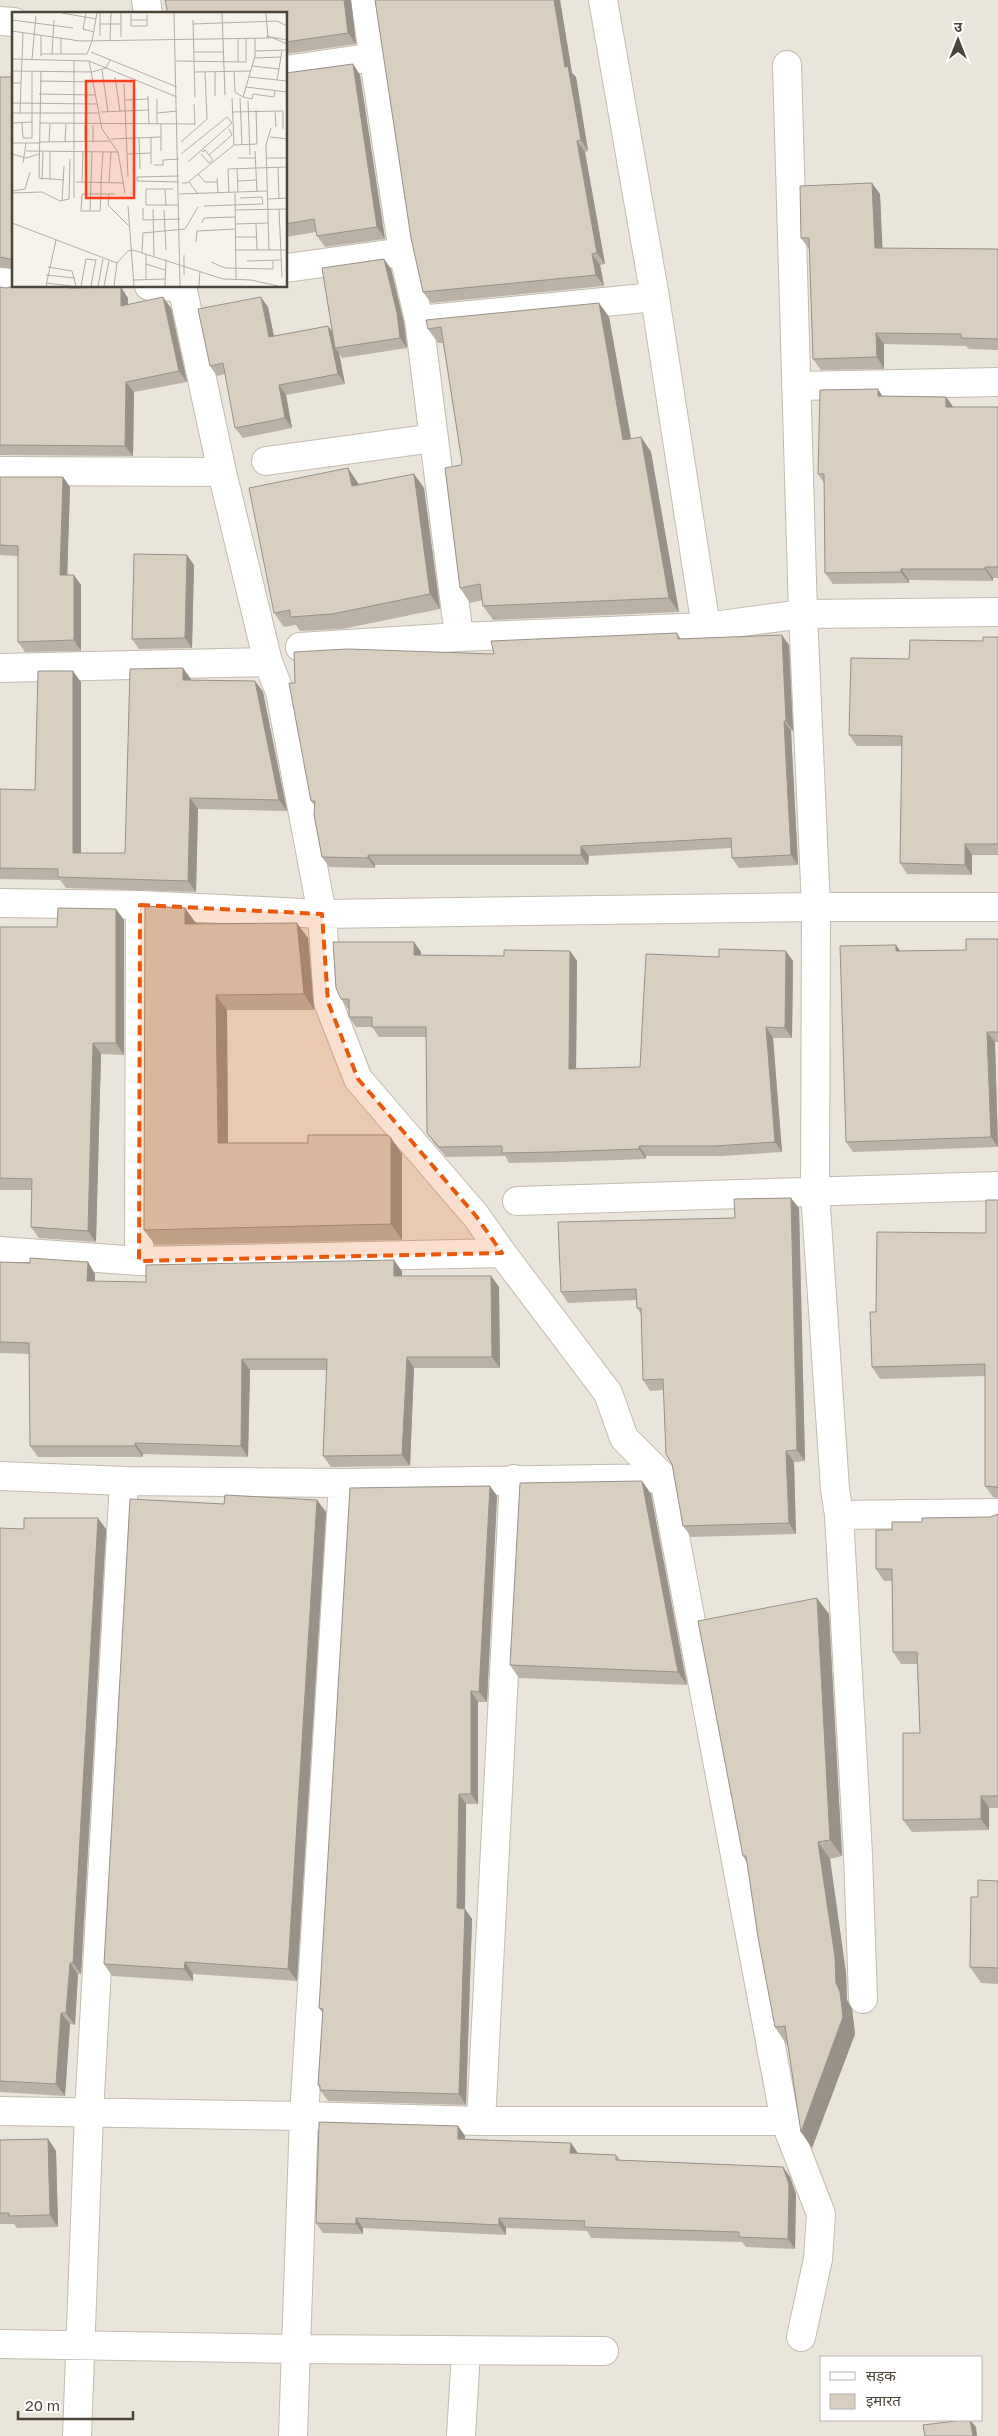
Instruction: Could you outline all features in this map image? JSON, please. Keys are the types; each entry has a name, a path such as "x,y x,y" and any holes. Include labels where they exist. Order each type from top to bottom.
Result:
{"street":[{"path":"365,0 404,252 419,320 459,636"},
{"path":"603,0 655,297 706,627"},
{"path":"288,70 374,57"},
{"path":"787,65 803,614 816,907 815,1192 835,1489 839,1514 858,1854 863,1999"},
{"path":"288,268 404,252"},
{"path":"182,288 222,472 268,662 280,692 322,914 328,1002 358,1079 476,1216 608,1393 624,1438 664,1478 785,2121 821,2214 818,2258 801,2337"},
{"path":"419,320 655,297"},
{"path":"796,386 998,382"},
{"path":"266,461 434,438"},
{"path":"0,470 222,472"},
{"path":"300,647 459,636 706,627 803,614 998,612"},
{"path":"0,668 268,662"},
{"path":"0,903 140,905 322,914 816,907 998,907"},
{"path":"138,1261 140,905"},
{"path":"517,1201 998,1186"},
{"path":"0,1251 138,1261 502,1253"},
{"path":"0,1476 124,1481 343,1483 664,1478"},
{"path":"481,2121 514,1479"},
{"path":"77,2436 89,2113 124,1481"},
{"path":"293,2436 304,2116 343,1483"},
{"path":"839,1514 998,1513"},
{"path":"0,2111 481,2121 785,2121"},
{"path":"0,2344 466,2351 604,2351"},
{"path":"461,2436 466,2351"}],"highlighted area":[{"path":"140,905 322,914 328,1002 358,1079 476,1216 502,1253 139,1261"}],"shaded area":[{"path":"0,0 998,0 998,2436 0,2436"}],"building":[{"path":"165,0 344,0 348,33 288,42 288,12 168,12"},
{"path":"375,0 554,0 565,67 568,66 581,140 577,141 597,253 592,254 596,275 423,292 411,238"},
{"path":"353,64 377,227 317,236 314,219 288,224 288,73"},
{"path":"0,77 12,77 12,260 0,257"},
{"path":"872,183 875,248 998,249 998,339 961,338 961,334 876,333 877,357 813,359 809,238 801,238 800,186"},
{"path":"384,259 397,313 400,338 335,348 322,268"},
{"path":"0,287 121,288 121,306 163,297 179,371 126,382 125,446 0,445"},
{"path":"261,297 269,337 328,326 338,374 279,385 285,418 235,428 223,363 210,366 198,309"},
{"path":"599,303 623,440 641,437 669,598 483,606 480,584 460,588 445,468 461,465 462,462 441,327 428,329 426,320"},
{"path":"878,389 878,396 946,397 946,407 998,407 998,567 985,567 985,569 901,569 901,572 825,573 824,474 818,474 820,390"},
{"path":"348,468 352,486 414,474 430,594 332,614 290,617 290,610 274,613 249,488"},
{"path":"0,477 63,477 60,575 74,575 74,640 18,642 18,546 0,545"},
{"path":"134,554 187,555 185,638 132,639"},
{"path":"677,633 678,639 782,635 786,721 784,721 791,855 732,858 731,838 581,846 581,855 368,855 368,858 322,857 314,815 315,801 311,801 289,683 295,683 294,652 347,649 494,654 491,641"},
{"path":"983,637 998,637 998,844 965,844 965,865 900,863 902,736 849,735 851,658 909,659 910,640 983,641"},
{"path":"183,668 183,680 255,681 279,800 190,798 188,881 58,877 58,869 0,868 0,789 35,790 38,671 73,671 73,853 125,853 130,669"},
{"path":"145,906 185,908 185,924 297,923 304,994 216,995 218,1143 308,1143 308,1135 388,1135 391,1138 391,1224 144,1230"},
{"path":"58,908 116,909 116,1043 93,1043 88,1231 31,1227 32,1179 0,1178 0,927 57,927"},
{"path":"966,939 998,939 998,1032 987,1032 991,1137 846,1142 840,946 896,945 896,951 966,950"},
{"path":"333,942 414,942 414,955 504,956 504,950 570,951 569,1069 640,1067 646,954 719,957 719,949 786,951 785,1028 766,1027 775,1142 715,1146 639,1146 639,1149 502,1153 502,1146 439,1147 427,1133 426,1027 372,1027 372,1017 349,1017 349,999 341,999 336,988"},
{"path":"791,1198 797,1450 786,1451 789,1523 683,1526 672,1464 666,1454 663,1379 643,1380 641,1308 637,1308 636,1289 561,1292 558,1222 735,1218 734,1199"},
{"path":"986,1200 998,1200 998,1488 985,1486 985,1364 872,1367 870,1312 876,1312 877,1232 986,1233"},
{"path":"30,1258 88,1262 87,1281 146,1282 146,1265 394,1260 394,1276 491,1276 492,1357 407,1357 402,1455 323,1456 327,1359 242,1359 241,1446 135,1443 135,1446 30,1446 29,1343 0,1342 0,1262 30,1263"},
{"path":"642,1481 678,1672 510,1665 520,1483"},
{"path":"490,1486 479,1692 471,1691 471,1794 459,1794 457,1908 465,1909 459,2094 320,2090 320,2085 318,2085 323,2009 319,2008 350,1488"},
{"path":"225,1495 317,1500 288,1969 185,1962 184,1969 104,1964 130,1499 224,1504"},
{"path":"998,1514 998,1796 981,1796 981,1819 903,1820 903,1733 920,1733 917,1652 893,1652 892,1569 876,1569 876,1530 892,1530 892,1522 922,1522 922,1518 990,1517"},
{"path":"24,1518 98,1518 73,1963 70,1963 66,2013 61,2013 56,2084 0,2081 0,1528 24,1529"},
{"path":"817,1598 830,1840 818,1842 835,1957 836,1983 840,1992 843,2017 801,2132 785,2026 775,2027 758,1937 746,1856 743,1856 698,1621"},
{"path":"978,1880 998,1881 998,1968 970,1967 971,1897 978,1897"},
{"path":"319,2122 458,2126 458,2139 571,2143 570,2153 616,2155 616,2160 783,2167 789,2184 788,2239 739,2237 739,2232 584,2227 585,2221 499,2218 499,2225 356,2218 356,2224 316,2223"},
{"path":"48,2139 50,2215 9,2216 9,2213 0,2213 0,2140"},
{"path":"970,2421 973,2436 925,2436 923,2425"}]}
